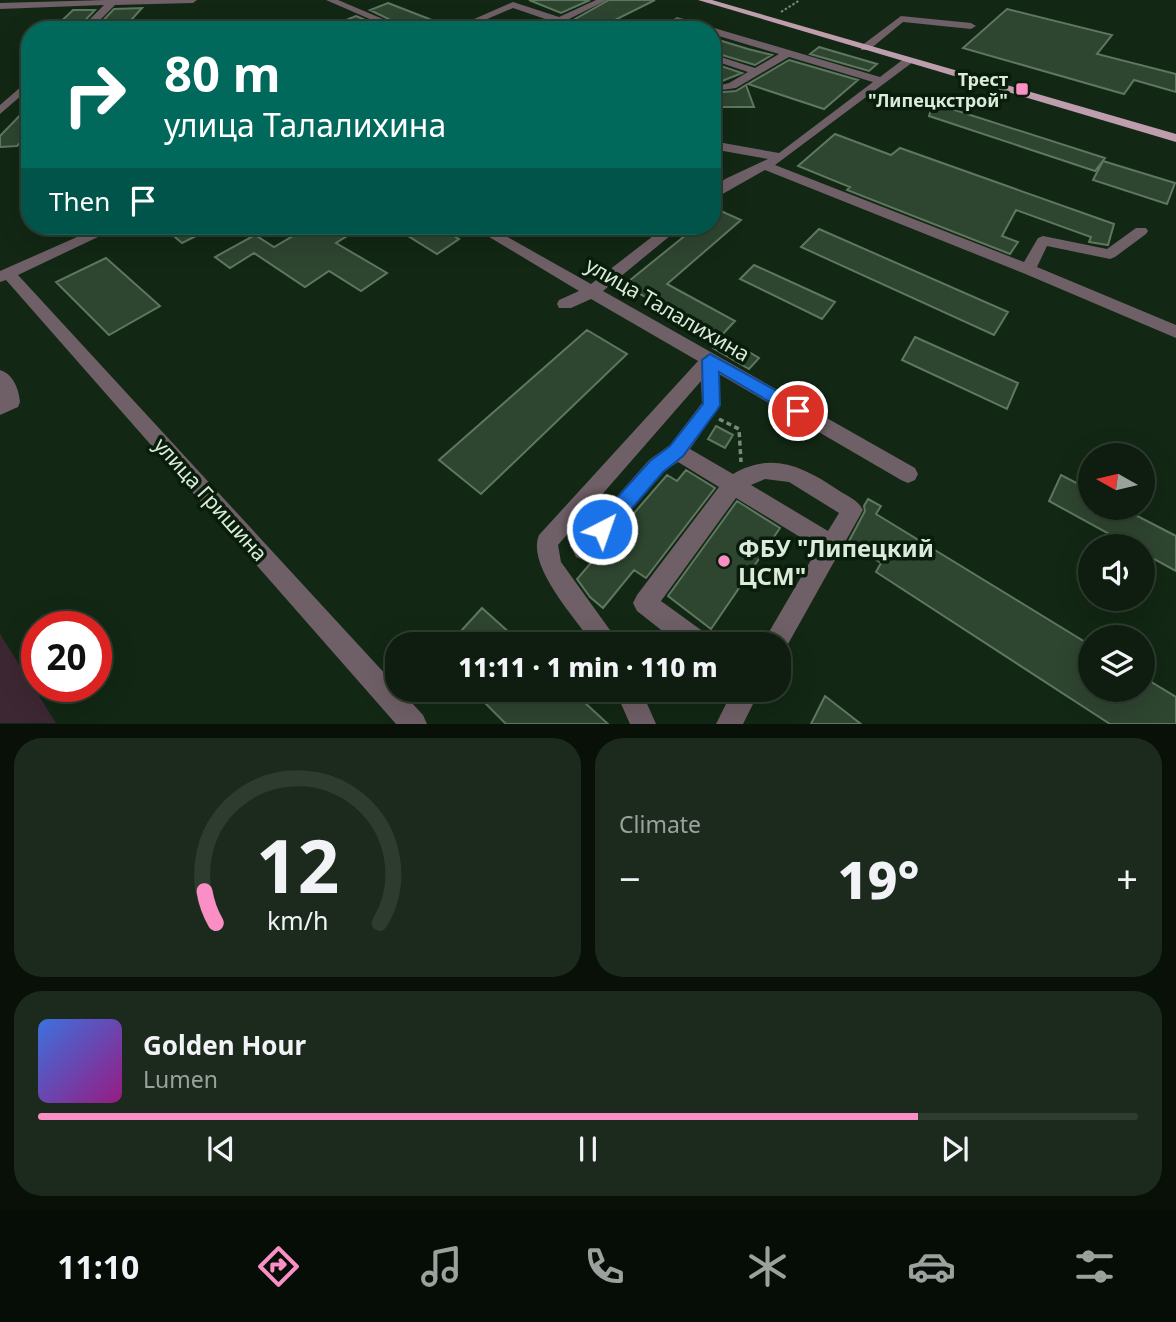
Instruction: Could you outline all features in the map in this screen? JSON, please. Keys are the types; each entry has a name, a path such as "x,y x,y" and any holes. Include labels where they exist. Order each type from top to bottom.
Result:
{"main road":[{"path":"702,0 1176,138"}],"street":[{"path":"0,6 192,0"},
{"path":"330,0 382,21"},
{"path":"475,21 513,5 559,20 603,0"},
{"path":"93,21 114,1"},
{"path":"865,48 901,19 971,26"},
{"path":"721,33 881,81"},
{"path":"721,88 732,86 788,53"},
{"path":"721,60 757,72"},
{"path":"721,189 782,156 909,60"},
{"path":"0,111 21,91"},
{"path":"721,146 782,156"},
{"path":"764,165 1028,269 1176,332"},
{"path":"1028,269 1043,241 1110,254 1141,231"},
{"path":"5,275 94,235"},
{"name":"улица Талалихина","path":"494,235 908,474"},
{"path":"565,304 592,292 664,235"},
{"name":"улица Гришина","path":"5,275 126,404 414,723"},
{"path":"584,550 656,466 677,451 711,405 710,360"},
{"path":"599,632 551,566 547,542 710,360"},
{"path":"0,377 10,391 11,402 0,408"},
{"path":"677,451 737,482 832,545"},
{"path":"683,632 645,603 737,482 756,470 771,468 785,471 852,510 781,632"},
{"path":"633,702 643,723"},
{"path":"729,723 740,702"}],"path":[{"path":"711,405 718,419 739,429 737,482"}],"shaded area":[{"path":"0,634 21,667 21,702 43,702 56,723 0,723"}],"building":[{"path":"529,0 590,0 561,13"},
{"path":"609,0 655,0 613,21 575,19"},
{"path":"388,3 434,21 393,21 370,10"},
{"path":"142,8 130,21 103,21 114,9"},
{"path":"1007,9 1112,35 1097,54 1176,74 1176,92 1134,80 1124,94 963,48"},
{"path":"73,10 95,10 85,21 61,21"},
{"path":"356,16 367,21 343,21"},
{"path":"721,41 772,55 755,65 721,55"},
{"path":"819,47 877,64 869,71 810,54"},
{"path":"789,60 858,80 824,109 748,84"},
{"path":"721,66 742,73 721,81"},
{"path":"746,85 754,107 721,107 721,92 736,91"},
{"path":"933,103 1105,158 1095,171 929,116"},
{"path":"21,114 21,142 17,146 0,147 0,136"},
{"path":"835,134 891,155 900,148 1114,224 1108,245 1089,242 1091,237 1016,210 1002,236 1018,242 1010,254 847,190 850,187 798,166"},
{"path":"1103,161 1175,183 1167,204 1093,180"},
{"path":"721,211 741,220 667,284 735,321 719,338 624,285 686,235 721,235"},
{"path":"819,229 1008,312 994,335 801,247"},
{"path":"173,235 198,235 182,243"},
{"path":"255,235 274,247 295,235 349,235 336,243 387,273 361,291 329,271 305,287 254,253 230,268 215,257"},
{"path":"406,235 452,235 459,239 437,254"},
{"path":"106,258 160,306 109,335 56,282"},
{"path":"754,265 835,302 822,319 740,279"},
{"path":"587,330 627,354 481,494 439,460"},
{"path":"724,337 759,358 749,369 713,348"},
{"path":"915,337 1018,383 1007,409 902,360"},
{"path":"716,426 733,435 725,448 708,439"},
{"path":"686,470 715,488 646,578 634,570 603,608 590,597 577,579 667,475 677,481"},
{"path":"1061,475 1078,484 1078,517 1049,501"},
{"path":"868,499 881,506 876,514 1078,638 1078,702 1155,702 1155,684 1176,697 1176,724 1110,724 876,572 881,563 848,543 865,511 864,506"},
{"name":"ФБУ \"Липецкий ЦСМ\"","path":"737,501 780,528 711,629 668,596"},
{"path":"1084,520 1145,520 1176,536 1176,571 1155,560 1155,534 1109,534"},
{"path":"482,608 509,632 460,632"},
{"path":"825,696 861,724 811,724"},
{"path":"484,702 584,702 608,724 506,724"}],"place":[{"name":"Трест \"Липецкстрой\"","path":"1022,89"},
{"name":"ФБУ \"Липецкий ЦСМ\"","path":"724,561"}],"route":[{"path":"602,529 656,466 677,451 711,405 710,360 798,411"}]}
